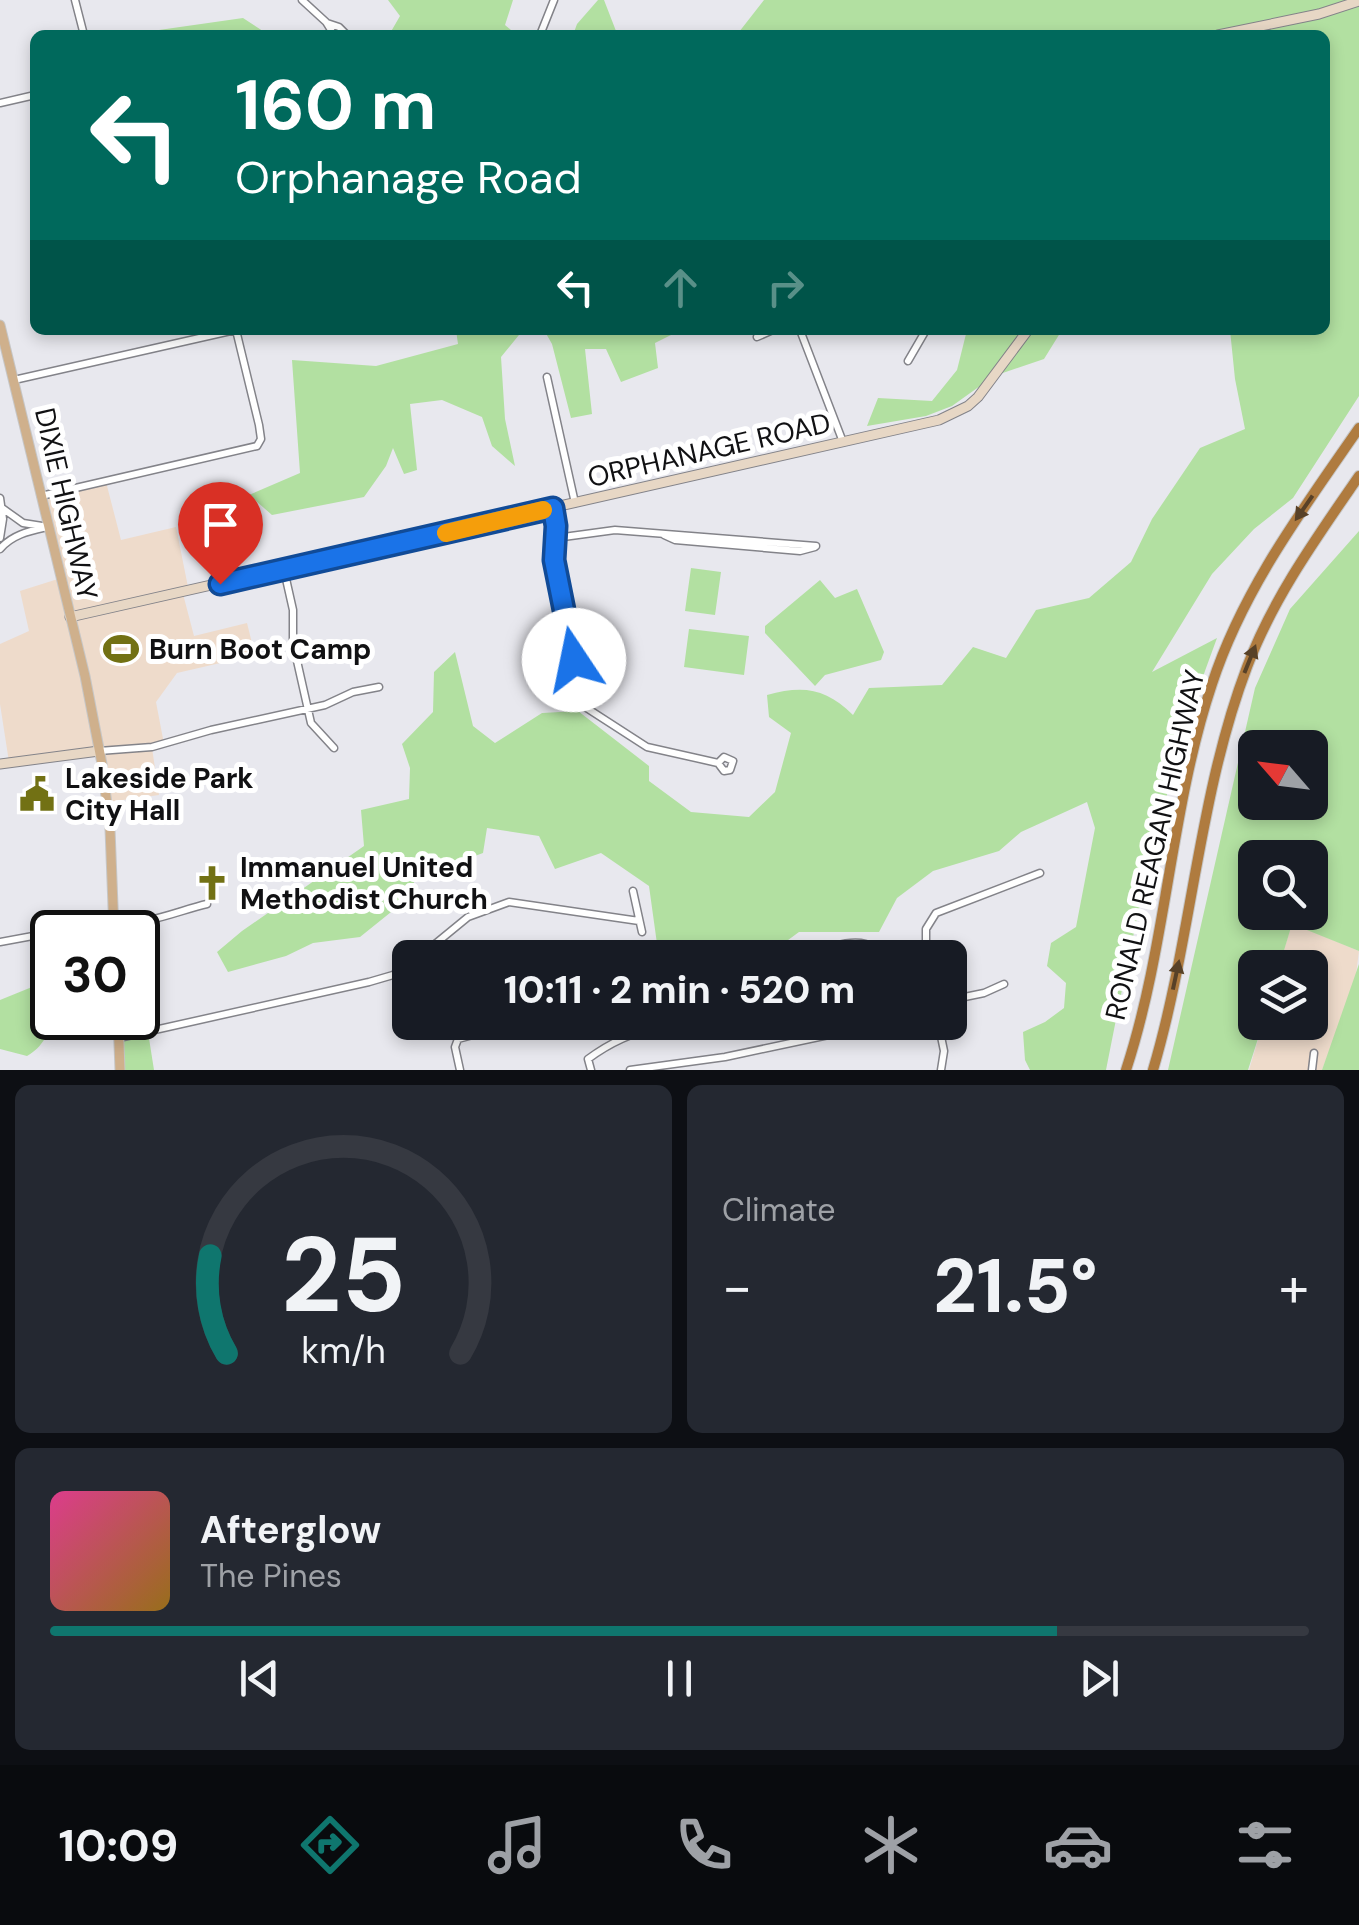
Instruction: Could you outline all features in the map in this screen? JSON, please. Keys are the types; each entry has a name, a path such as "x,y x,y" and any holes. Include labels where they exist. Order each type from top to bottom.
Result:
{"highway":[{"name":"RONALD REAGAN HIGHWAY","path":"1126,1070 1194,751 1225,646 1274,552 1359,428"},
{"name":"RONALD REAGAN HIGHWAY","path":"1153,1070 1219,760 1240,685 1272,611 1359,476"}],"main road":[{"path":"1242,30 1359,1"},
{"name":"DIXIE HIGHWAY","path":"0,325 99,751 108,802 113,910"},
{"name":"ORPHANAGE ROAD","path":"70,617 939,420 968,406 1024,335"},
{"path":"0,764 99,751"},
{"path":"118,1040 120,1070"}],"street":[{"path":"75,0 83,30"},
{"path":"302,0 331,30"},
{"path":"542,30 554,0"},
{"path":"326,22 342,30"},
{"path":"0,103 30,96"},
{"path":"14,380 213,335"},
{"path":"41,496 257,446 261,439 259,425 236,335"},
{"path":"757,337 761,335"},
{"path":"802,335 843,443"},
{"path":"908,361 923,335"},
{"path":"546,377 575,503"},
{"path":"0,498 0,538"},
{"path":"2,508 24,523 48,527"},
{"path":"553,508 554,560 582,705 648,747 718,764"},
{"path":"0,548 24,533 48,527"},
{"path":"556,538 616,530 816,546 800,551 675,540 663,535"},
{"path":"284,570 307,708 313,728 334,748"},
{"path":"99,751 152,748 334,702 353,692 378,687"},
{"path":"926,940 926,930 936,914 1040,873"},
{"path":"633,892 642,932"},
{"path":"440,940 468,918 510,902 639,921"},
{"path":"160,916 207,904"},
{"path":"0,942 30,936"},
{"path":"160,1029 392,975"},
{"path":"967,997 1004,984"},
{"path":"458,1040 460,1070"},
{"path":"592,1070 588,1058 616,1040"},
{"path":"630,1070 808,1040"},
{"path":"941,1070 942,1040"},
{"path":"1312,1070 1314,1052"}],"shaded area":[{"path":"106,482 121,540 176,527 189,592 183,594 194,636 247,623 255,655 177,673 156,702 164,744 152,748 159,795 108,802 99,751 9,762 0,704 0,644 29,631 20,591 61,578 41,496"},
{"path":"1290,930 1309,930 1359,951 1355,982 1322,1070 1249,1070 1258,1040 1328,1040 1328,950 1284,950"}],"green space":[{"path":"388,0 513,0 505,25 511,30 392,30 400,16"},
{"path":"598,0 604,0 616,30 575,30"},
{"path":"764,0 1359,0 1359,396 1293,498 1254,529 1212,574 1152,672 1217,638 1166,797 1106,1070 1030,1070 1025,1060 1023,1032 1064,1008 1066,983 1047,966 1051,943 1076,927 1095,828 1087,802 1021,832 999,851 933,871 897,898 879,932 799,932 788,940 656,940 649,886 601,853 555,869 539,836 487,828 483,853 416,878 406,900 360,937 313,943 286,956 228,972 217,952 364,846 361,810 409,799 410,768 402,744 433,712 434,672 455,652 473,726 495,743 542,713 578,711 649,766 649,781 691,812 749,817 775,792 791,733 769,717 767,695 813,691 833,699 853,715 869,688 942,685 973,647 1006,658 1036,610 1089,598 1131,562 1152,519 1200,448 1245,429 1231,335 1330,335 1330,30 741,30"},
{"path":"243,18 261,30 159,30"},
{"path":"457,335 519,335 501,357 505,419 515,466 492,446 482,417 442,400 410,404 417,470 404,474 393,448 386,466 364,497 272,515 249,495 300,473 292,360 376,366 458,344"},
{"path":"547,335 671,335 655,343 658,368 621,382 606,349 585,349 592,414 571,418"},
{"path":"966,335 1059,335 1044,359 994,376 952,406 926,416 867,426 878,398 932,401 957,370"},
{"path":"1359,531 1359,951 1307,930 1328,930 1328,840 1238,840 1238,930 1290,930 1284,950 1238,950 1238,1040 1258,1040 1248,1070 1168,1070 1238,763 1238,820 1328,820 1328,730 1245,730 1255,688 1290,609"},
{"path":"691,568 721,572 715,615 685,611"},
{"path":"820,580 835,598 857,589 884,652 881,660 825,675 815,686 765,633 765,626"},
{"path":"689,629 749,636 744,675 684,667"},
{"path":"1359,964 1359,1070 1322,1070"},
{"path":"30,988 30,1040 44,1040 27,1056 0,1049 0,1000"},
{"path":"119,1040 149,1040 154,1070 120,1070"}],"slow traffic":[{"path":"446,533 543,510"}],"place":[{"name":"Burn Boot Camp","path":"121,649"},
{"name":"Lakeside Park City Hall","path":"37,794"},
{"name":"Immanuel United Methodist Church","path":"212,883"}],"route":[{"path":"220,584 553,508 554,560 574,660"}]}
